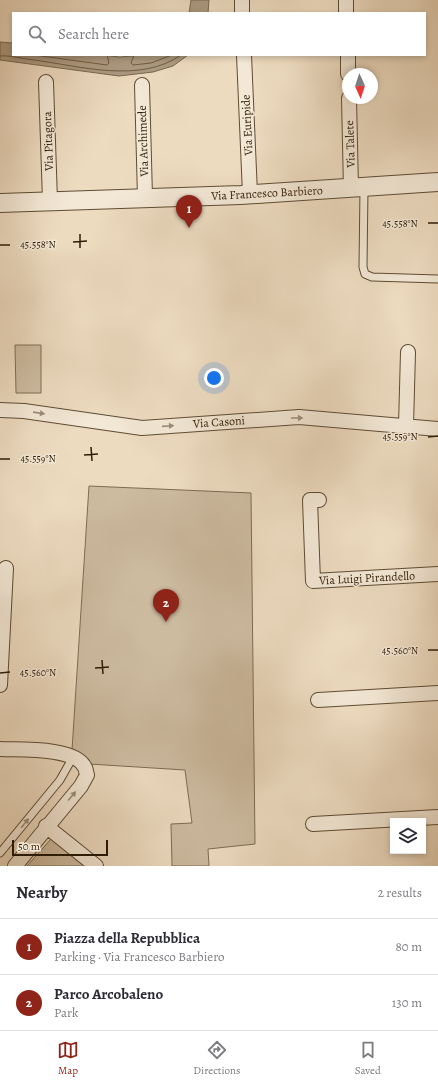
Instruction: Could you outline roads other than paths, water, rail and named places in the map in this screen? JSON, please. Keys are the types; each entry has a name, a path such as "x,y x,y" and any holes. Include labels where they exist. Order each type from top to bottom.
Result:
{"street":[{"path":"242,0 242,12"},
{"path":"346,0 346,12"},
{"name":"Via Euripide","path":"244,56 250,194"},
{"path":"348,56 348,68"},
{"name":"Via Pitagora","path":"46,82 50,201"},
{"name":"Via Archimede","path":"142,85 145,198"},
{"name":"Via Talete","path":"350,104 358,189"},
{"name":"Via Francesco Barbiero","path":"0,203 358,189 438,182"},
{"path":"406,426 408,352"},
{"name":"Via Casoni","path":"0,410 24,411 142,428 299,417 438,429"},
{"name":"Via Luigi Pirandello","path":"319,500 310,500 313,581 438,574"},
{"path":"0,685 6,568"},
{"path":"318,700 438,693"},
{"path":"0,749 50,752 73,757 84,766 87,775 81,786 46,826 15,866"},
{"path":"313,824 438,817"},
{"path":"46,826 96,866"}],"lane":[{"path":"358,189 363,267 365,274 372,277 438,279"},
{"path":"0,853 60,780 73,757"}],"water":[{"path":"191,0 209,0 208,12 189,12"},
{"path":"0,42 12,43 12,56 187,56 173,66 153,72 119,76 0,60"}],"place":[{"name":"Piazza della Repubblica","path":"189,228"},
{"name":"Parco Arcobaleno","path":"166,622"}]}
